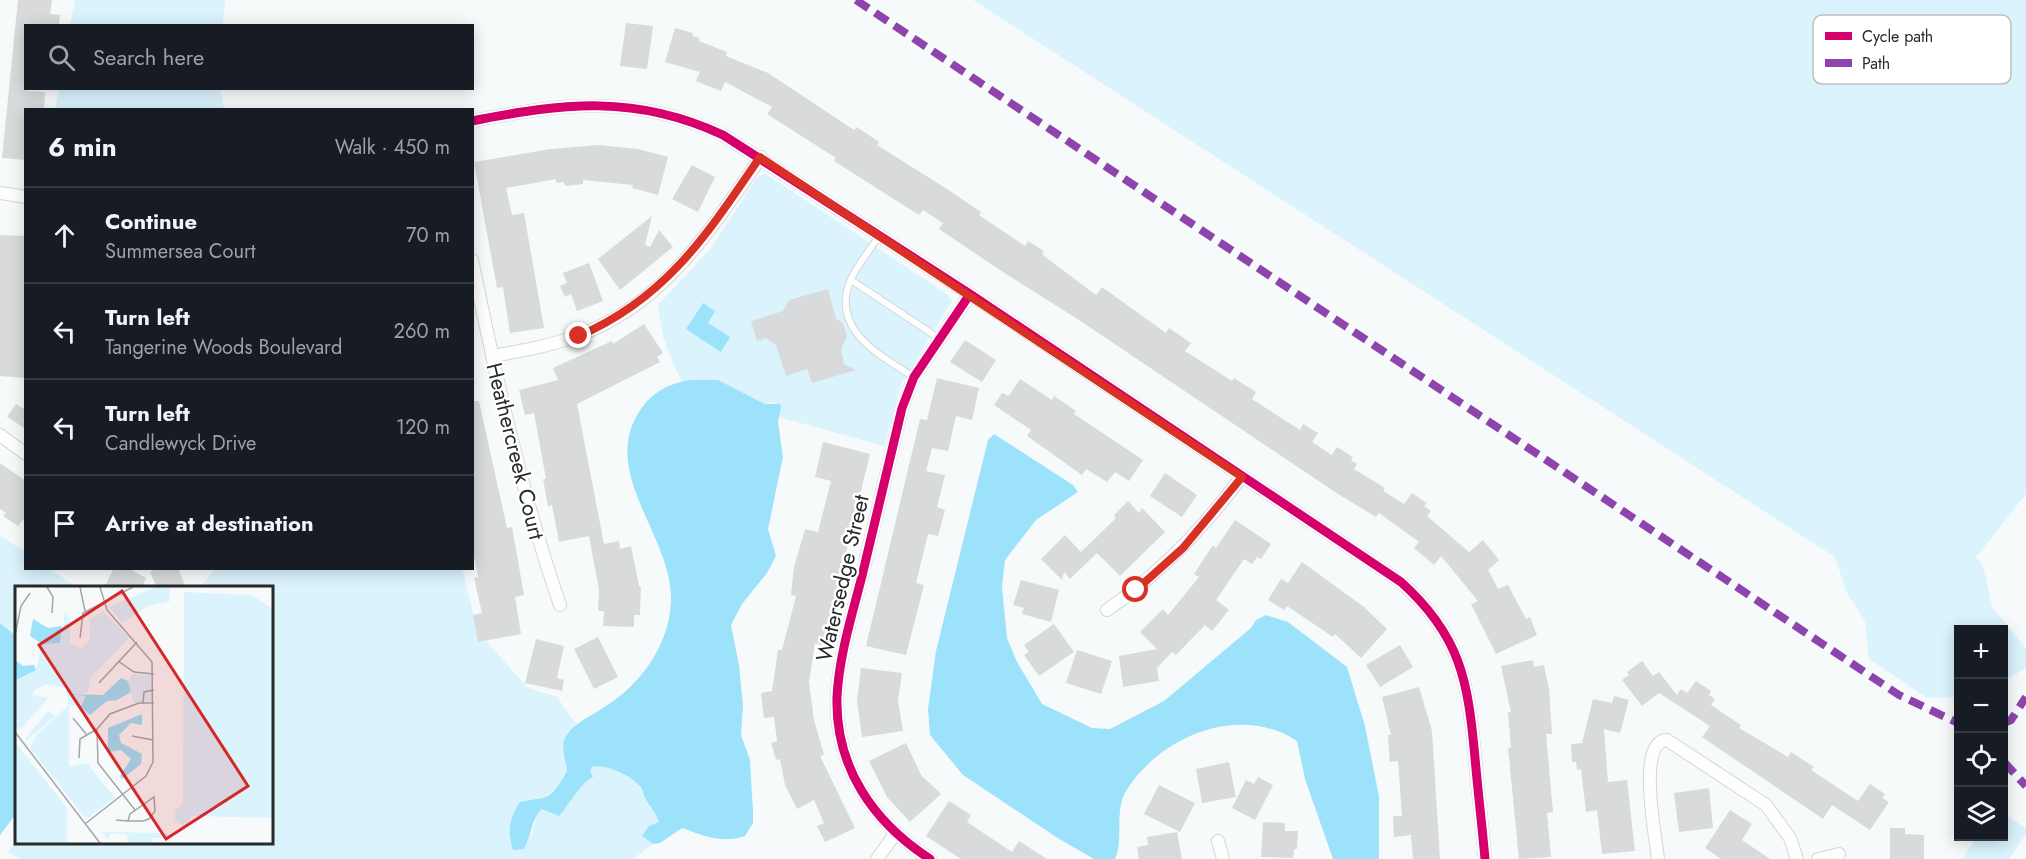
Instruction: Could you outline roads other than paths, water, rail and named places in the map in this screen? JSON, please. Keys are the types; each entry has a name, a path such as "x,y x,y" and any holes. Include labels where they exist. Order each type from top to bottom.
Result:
{"street":[{"path":"474,121 564,105 623,106 660,112 696,122 760,157 880,235 1401,582 1422,602 1441,626 1463,672 1470,700 1485,859"},
{"path":"492,356 579,336 618,317 651,294 694,251 760,157"},
{"path":"0,193 24,197"},
{"name":"Heathercreek Court","path":"474,270 522,486 560,605"},
{"name":"Watersedge Street","path":"930,859 894,834 870,805 850,765 841,740 837,695 844,649 902,408 914,377 970,294"},
{"path":"0,435 24,453"},
{"path":"1107,610 1136,590 1183,548 1242,477"},
{"path":"1658,859 1650,762 1655,744 1660,740 1667,740 1766,805 1790,838 1797,859"},
{"path":"877,859 894,834"},
{"path":"1218,841 1223,859"},
{"path":"1818,859 1839,854"}],"lane":[{"path":"880,235 851,280 845,306 854,332 877,354 914,377"},
{"path":"851,280 940,339"}],"water":[{"path":"703,303 715,311 708,323 730,337 721,352 686,329"},
{"path":"690,380 718,380 765,404 780,404 781,408 778,422 783,457 768,529 776,556 767,573 742,604 731,625 739,665 743,706 741,735 750,760 753,823 745,836 736,838 713,838 682,828 660,843 653,844 642,836 649,826 659,822 642,789 633,780 619,772 598,766 592,767 590,771 593,777 580,789 559,816 542,809 538,813 524,849 513,850 510,825 513,814 520,802 543,798 556,788 567,771 563,749 564,740 569,731 631,687 651,662 665,633 671,602 669,578 632,481 628,457 630,433 641,409 650,398 675,383"},
{"path":"994,434 1073,485 1078,492 1036,520 1005,560 1002,587 1007,638 1017,662 1042,704 1092,728 1110,729 1164,701 1251,628 1256,620 1266,615 1288,622 1347,667 1365,726 1379,796 1379,859 1333,859 1305,779 1297,741 1274,730 1251,725 1226,726 1202,731 1180,741 1159,755 1141,772 1122,799 1119,843 1115,859 1094,859 1056,837 963,775 930,735 928,709 936,651 988,440"},
{"path":"0,623 15,635 15,815 0,835"}]}
